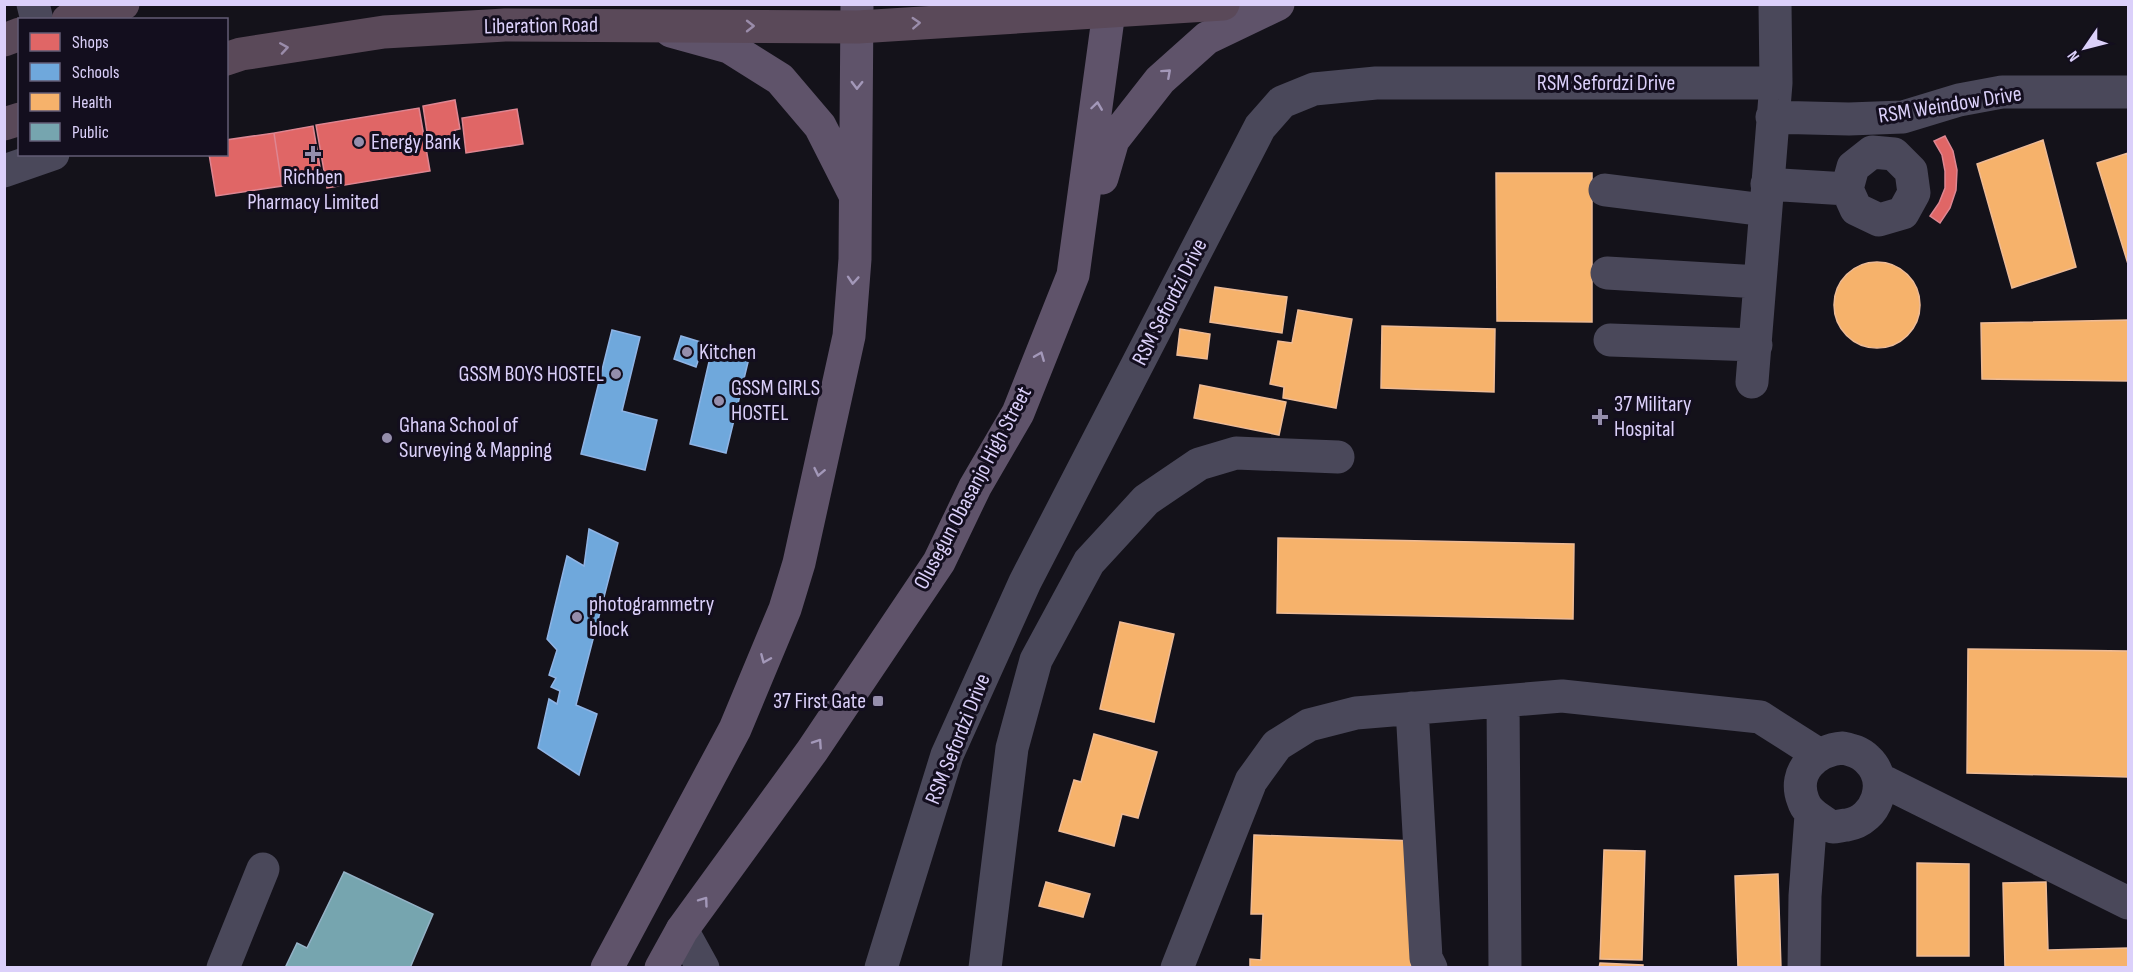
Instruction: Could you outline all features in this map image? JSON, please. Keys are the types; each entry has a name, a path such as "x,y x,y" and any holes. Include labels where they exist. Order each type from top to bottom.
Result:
{"highway":[{"path":"75,18 123,4"},
{"name":"Liberation Road","path":"231,61 384,32 505,25 652,26 857,16 1223,4"}],"main road":[{"path":"1073,275 1113,140 1160,80 1207,38 1278,4"},
{"name":"Olusegun Obasanjo High Street","path":"661,968 682,930 812,751 939,562 975,486 1017,413 1073,275 1110,8"},
{"path":"608,968 735,729 785,609 799,562 849,336 855,259 857,16"},
{"path":"652,26 729,47 780,79 820,126 856,196"}],"street":[{"path":"1752,382 1776,83 1775,4"},
{"name":"RSM Sefordzi Drive","path":"881,968 947,755 1026,582 1260,127 1282,102 1314,89 1376,83 1776,83"},
{"name":"RSM Weindow Drive","path":"1772,117 1849,119 1904,117 1959,100 2002,92 2128,92"},
{"path":"1894,154 1904,117"},
{"path":"1872,152 1894,154 1911,171 1914,193 1903,213 1879,220 1856,209 1847,189 1852,167 1872,152"},
{"path":"4,171 47,156"},
{"path":"1605,190 1766,197 1847,189"},
{"path":"1607,273 1759,282"},
{"path":"1610,340 1756,345"},
{"path":"985,968 1011,748 1036,660 1089,562 1146,500 1199,464 1236,453 1338,456"},
{"path":"1177,968 1251,781 1277,745 1309,725 1356,713 1562,696 1760,717 1818,754"},
{"path":"1503,701 1505,968"},
{"path":"1412,708 1426,958 1431,968"},
{"path":"1836,748 1855,750 1870,762 1879,780 1876,805 1859,823 1834,827 1812,815 1803,800 1800,783 1806,767 1818,754 1836,748"},
{"path":"1879,780 2128,903"},
{"path":"1804,968 1805,896 1812,815"},
{"path":"223,968 263,869"},
{"path":"682,930 703,968"}],"building: Shops":[{"path":"455,100 460,129 455,130 456,140 429,145 423,106"},
{"path":"419,108 430,171 327,188 316,125"},
{"path":"517,109 523,144 466,153 462,118"},
{"path":"313,126 322,179 282,186 274,133"},
{"path":"274,133 282,186 216,196 209,156 228,156 228,140"},
{"path":"1945,136 1953,151 1957,170 1956,190 1950,208 1940,223 1930,216 1945,188 1942,155 1934,141"}],"building: Schools":[{"name":"GSSM BOYS HOSTEL","path":"612,330 640,337 622,411 657,420 645,470 581,454"},
{"path":"681,336 704,343 696,367 674,359"},
{"name":"GSSM GIRLS HOSTEL","path":"712,349 749,358 726,453 690,444"},
{"path":"589,529 618,543 576,705 597,714 579,775 538,748 549,699 557,704 560,691 551,687 556,678 549,675 557,650 547,639 567,556 584,566"}],"building: Health":[{"path":"2043,140 2076,267 2012,288 1977,164"},
{"path":"2128,153 2128,264 2097,163"},
{"path":"1496,173 1592,173 1592,322 1497,321"},
{"path":"1869,262 1885,262 1908,274 1917,288 1920,305 1917,322 1908,336 1885,348 1869,348 1853,341 1841,329 1834,313 1834,297 1841,281 1853,269"},
{"path":"1215,287 1287,297 1282,333 1210,322"},
{"path":"1298,310 1352,319 1336,408 1283,398 1284,387 1270,384 1278,341 1292,343"},
{"path":"2128,320 2128,381 1982,379 1981,323"},
{"path":"1382,326 1495,329 1494,392 1381,388"},
{"path":"1180,329 1210,334 1207,359 1177,355"},
{"path":"1200,385 1286,402 1279,435 1194,418"},
{"path":"1278,538 1574,544 1573,619 1277,613"},
{"path":"1120,622 1174,634 1154,722 1100,709"},
{"path":"1968,649 2128,651 2128,777 1967,773"},
{"path":"1094,734 1157,752 1138,818 1122,814 1114,846 1059,831 1074,780 1081,782"},
{"path":"1254,835 1415,841 1411,968 1250,968 1250,959 1261,960 1263,914 1251,914"},
{"path":"1604,850 1645,851 1642,960 1600,959"},
{"path":"1917,863 1969,864 1969,956 1917,956"},
{"path":"1778,874 1781,968 1738,968 1735,876"},
{"path":"1046,882 1090,894 1083,917 1039,906"},
{"path":"2046,882 2048,950 2128,948 2128,968 2005,968 2003,883"},
{"path":"1600,963 1643,965 1643,968 1599,968"}],"building: Public":[{"path":"344,872 433,914 410,968 285,968 297,943 307,948"}],"place":[{"name":"Energy Bank","path":"359,142"},
{"name":"Richben Pharmacy Limited","path":"313,154"},
{"name":"Kitchen","path":"687,352"},
{"name":"GSSM BOYS HOSTEL","path":"616,374"},
{"name":"GSSM GIRLS HOSTEL","path":"719,401"},
{"name":"37 Military Hospital","path":"1600,417"},
{"name":"Ghana School of Surveying & Mapping","path":"387,438"},
{"name":"photogrammetry block","path":"577,617"},
{"name":"37 First Gate","path":"878,701"}]}
